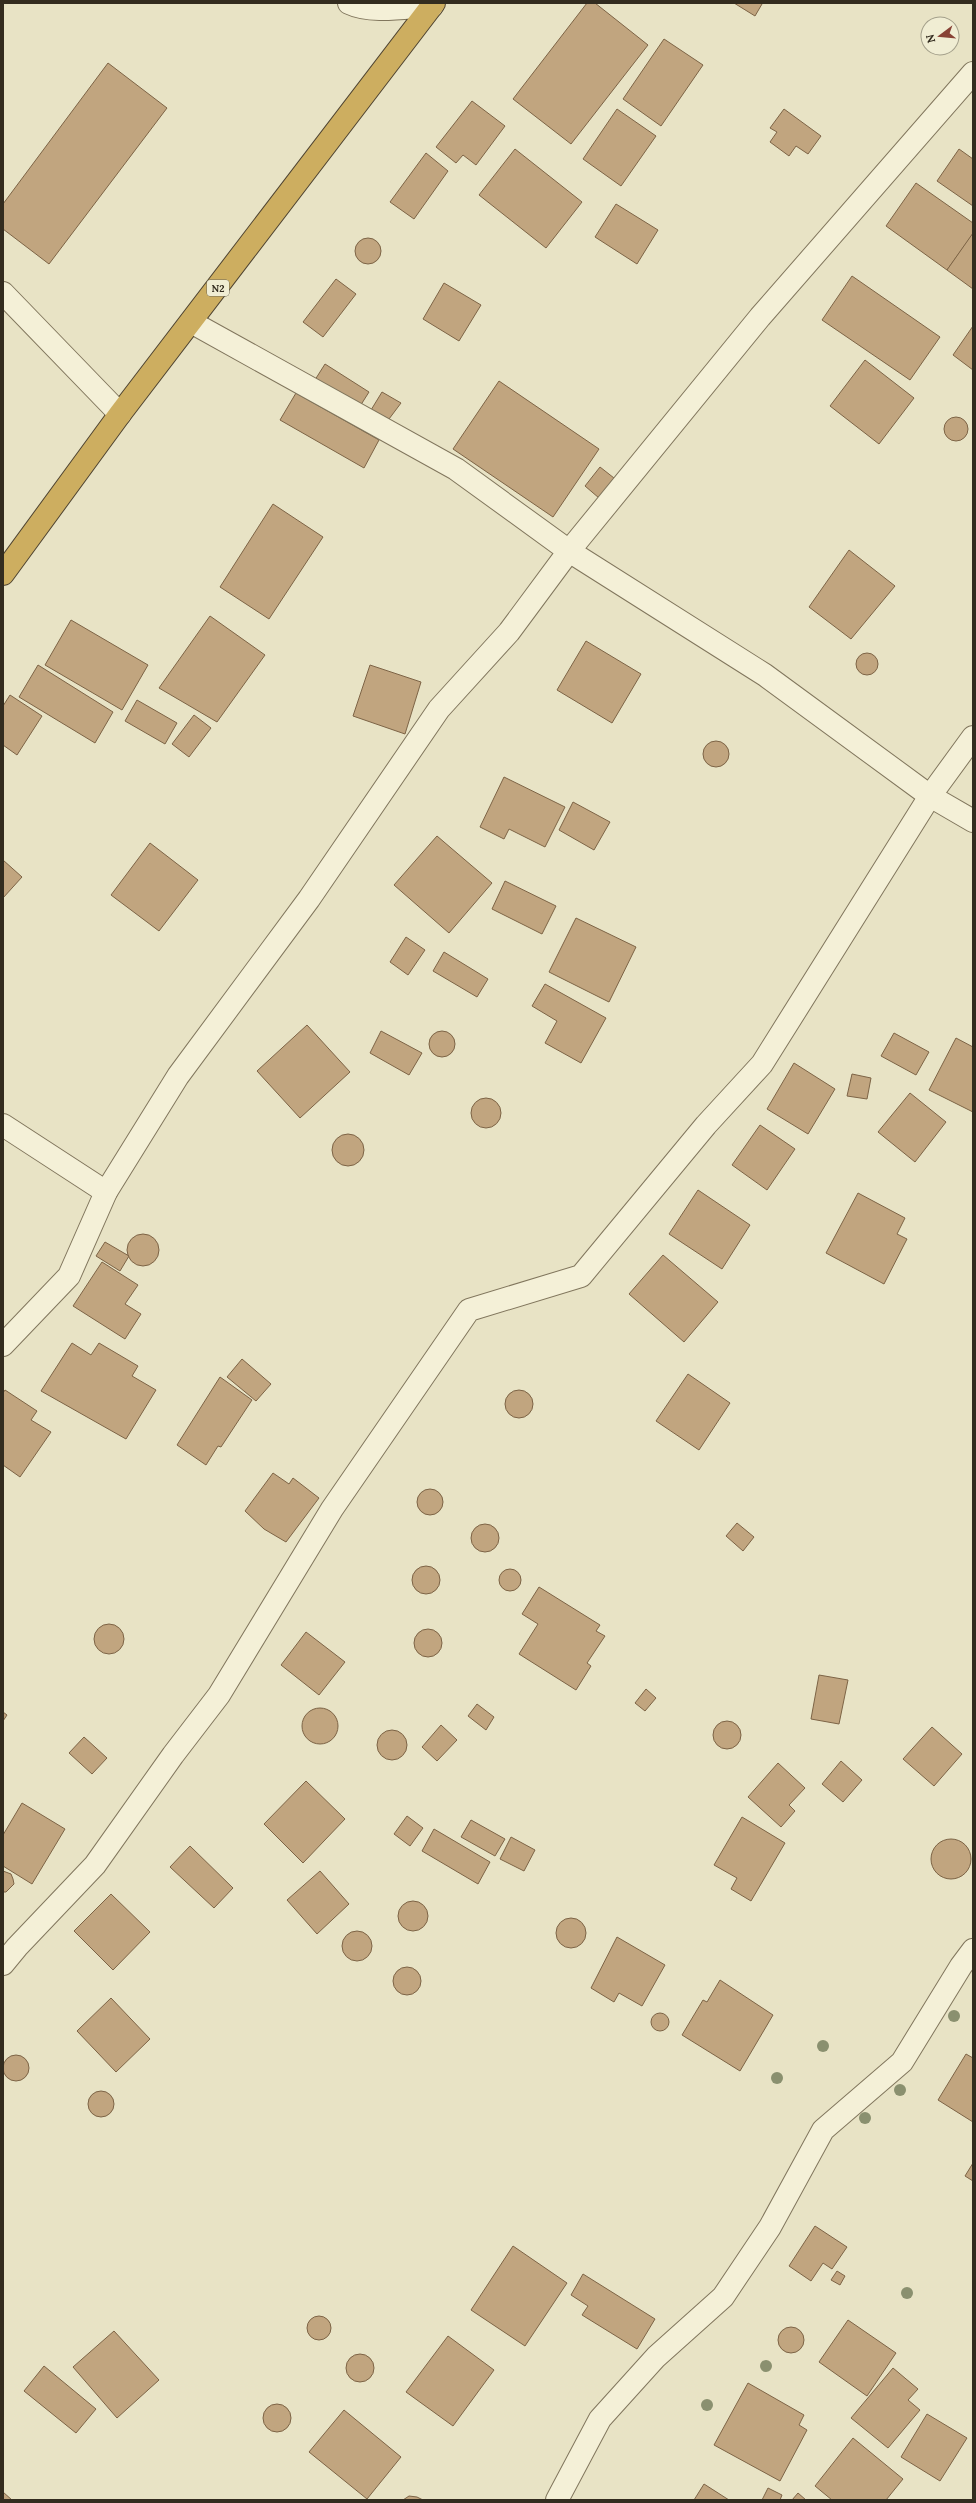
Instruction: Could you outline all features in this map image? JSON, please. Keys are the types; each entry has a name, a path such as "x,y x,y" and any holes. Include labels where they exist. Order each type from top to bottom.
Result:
{"highway":[{"name":"N2","path":"3,574 120,414 433,4"}],"street":[{"path":"349,3 357,7 391,8 433,4"},
{"path":"3,1345 69,1276 106,1192 178,1076 309,899 439,709 509,632 569,551 760,317 973,73"},
{"path":"3,293 120,414"},
{"path":"191,322 456,469 569,551 765,675 930,796 973,821"},
{"path":"3,1964 17,1946 95,1865 173,1755 219,1695 332,1509 469,1310 581,1276 701,1131 762,1064 930,796 973,737"},
{"path":"3,1125 106,1192"},
{"path":"557,2500 600,2419 656,2357 723,2297 770,2227 823,2130 902,2062 961,1966 973,1950"}],"building":[{"path":"587,3 595,3 648,45 571,144 513,99"},
{"path":"734,3 761,3 762,4 755,16"},
{"path":"664,39 703,65 661,126 623,99"},
{"path":"108,63 167,108 49,264 3,229 3,204"},
{"path":"472,101 505,126 476,165 463,155 456,163 436,147"},
{"path":"617,109 656,136 621,186 583,159"},
{"path":"784,109 821,136 808,154 796,146 789,156 770,142 777,132 770,128"},
{"path":"515,149 582,202 546,248 479,195"},
{"path":"959,149 973,159 973,206 937,181"},
{"path":"426,153 448,171 414,219 390,202"},
{"path":"916,183 973,223 973,234 947,270 886,226"},
{"path":"616,204 658,230 637,264 595,237"},
{"path":"973,233 973,289 947,270"},
{"path":"368,238 377,242 381,251 377,260 368,264 359,260 355,251 359,242"},
{"path":"852,276 940,337 910,380 822,320"},
{"path":"336,279 356,294 323,337 303,322"},
{"path":"444,283 481,305 459,341 423,319"},
{"path":"973,326 973,370 953,355"},
{"path":"865,360 914,398 879,444 830,406"},
{"path":"325,364 369,392 357,411 313,383"},
{"path":"499,381 599,449 553,517 453,449"},
{"path":"382,392 401,403 389,419 371,410"},
{"path":"296,393 379,440 364,468 280,420"},
{"path":"956,417 961,418 967,424 967,434 961,440 956,441 951,440 945,434 944,429 945,424 951,418"},
{"path":"600,467 614,478 599,498 585,486"},
{"path":"273,504 323,537 269,619 220,587"},
{"path":"849,550 895,586 851,639 809,607"},
{"path":"210,616 265,655 217,722 159,688"},
{"path":"71,620 148,665 122,710 45,665"},
{"path":"586,641 641,674 612,723 557,690"},
{"path":"867,653 875,656 878,664 875,672 867,675 859,672 856,664 859,656"},
{"path":"38,665 113,712 95,743 19,697"},
{"path":"370,665 421,682 405,734 353,716"},
{"path":"10,695 42,716 17,755 3,745 3,706"},
{"path":"137,700 177,723 165,744 125,721"},
{"path":"194,715 211,728 189,757 172,744"},
{"path":"716,741 725,745 729,754 725,763 716,767 707,763 703,754 707,745"},
{"path":"504,777 565,807 545,847 509,829 504,839 480,827"},
{"path":"573,802 610,822 594,850 559,830"},
{"path":"437,836 492,883 449,933 394,885"},
{"path":"150,843 198,880 159,931 111,895"},
{"path":"3,860 22,877 3,898"},
{"path":"505,881 556,906 542,934 492,909"},
{"path":"576,918 636,947 609,1002 549,972"},
{"path":"406,937 425,950 408,975 390,962"},
{"path":"444,952 488,979 477,997 433,971"},
{"path":"545,984 606,1018 581,1063 545,1043 557,1021 532,1006"},
{"path":"307,1025 350,1072 300,1118 257,1071"},
{"path":"381,1031 422,1053 409,1075 370,1053"},
{"path":"442,1031 451,1035 455,1044 451,1053 442,1057 433,1053 429,1044 433,1035"},
{"path":"894,1033 929,1052 916,1075 881,1056"},
{"path":"956,1038 973,1047 973,1112 929,1090"},
{"path":"794,1063 835,1089 808,1134 767,1109"},
{"path":"852,1074 871,1078 867,1099 847,1096"},
{"path":"910,1093 946,1122 915,1162 878,1132"},
{"path":"486,1098 497,1102 501,1113 497,1124 486,1128 475,1124 471,1113 475,1102"},
{"path":"760,1125 795,1149 767,1190 732,1165"},
{"path":"348,1134 357,1137 361,1141 364,1150 361,1159 357,1163 348,1166 339,1163 335,1159 332,1150 335,1141 339,1137"},
{"path":"698,1190 750,1225 722,1269 669,1234"},
{"path":"858,1193 905,1218 897,1234 907,1239 884,1284 826,1253"},
{"path":"143,1234 149,1235 156,1241 159,1250 158,1256 152,1263 143,1266 137,1265 130,1259 127,1250 128,1244 134,1237"},
{"path":"105,1242 129,1256 120,1271 96,1256"},
{"path":"663,1255 718,1302 684,1342 629,1294"},
{"path":"102,1262 138,1285 125,1304 141,1314 125,1339 73,1306"},
{"path":"72,1343 91,1355 99,1343 138,1366 132,1376 156,1390 126,1439 41,1391"},
{"path":"242,1359 271,1384 256,1401 227,1377"},
{"path":"688,1374 730,1403 699,1450 656,1421"},
{"path":"220,1377 252,1400 221,1447 218,1446 206,1465 177,1445"},
{"path":"5,1390 37,1411 31,1420 51,1432 20,1477 3,1465 3,1393"},
{"path":"519,1390 529,1394 533,1404 529,1414 519,1418 509,1414 505,1404 509,1394"},
{"path":"273,1473 289,1484 293,1478 319,1498 286,1542 264,1529 245,1511"},
{"path":"430,1489 439,1493 443,1502 439,1511 430,1515 421,1511 417,1502 421,1493"},
{"path":"737,1523 754,1537 743,1551 726,1536"},
{"path":"485,1524 495,1528 499,1538 495,1548 485,1552 475,1548 471,1538 475,1528"},
{"path":"426,1566 432,1567 436,1570 439,1574 439,1586 436,1590 432,1593 426,1594 420,1593 416,1590 413,1586 412,1580 413,1574 416,1570 420,1567"},
{"path":"510,1569 518,1572 521,1580 518,1588 510,1591 502,1588 499,1580 502,1572"},
{"path":"539,1587 600,1625 596,1631 605,1636 587,1663 591,1666 576,1690 519,1654 538,1624 522,1614"},
{"path":"109,1624 120,1628 124,1639 120,1650 109,1654 98,1650 94,1639 98,1628"},
{"path":"428,1629 434,1630 438,1633 441,1637 441,1649 438,1653 434,1656 428,1657 422,1656 418,1653 415,1649 414,1643 415,1637 418,1633 422,1630"},
{"path":"306,1632 345,1662 319,1695 281,1665"},
{"path":"819,1675 848,1680 839,1724 811,1719"},
{"path":"646,1689 656,1698 645,1711 635,1703"},
{"path":"477,1704 494,1717 486,1730 468,1716"},
{"path":"320,1708 330,1711 335,1716 338,1726 335,1736 330,1741 320,1744 310,1741 305,1736 302,1726 305,1716 310,1711"},
{"path":"3,1712 7,1715 3,1721"},
{"path":"727,1721 737,1725 741,1735 737,1745 727,1749 717,1745 713,1735 717,1725"},
{"path":"441,1725 457,1740 437,1761 422,1747"},
{"path":"932,1727 962,1754 934,1786 903,1759"},
{"path":"392,1730 403,1734 407,1745 403,1756 392,1760 381,1756 377,1745 381,1734"},
{"path":"84,1737 107,1758 92,1774 69,1753"},
{"path":"841,1761 862,1780 843,1802 822,1784"},
{"path":"778,1763 805,1788 789,1805 795,1811 781,1827 748,1797"},
{"path":"306,1781 345,1819 303,1863 264,1824"},
{"path":"22,1803 65,1829 32,1884 3,1866 3,1835"},
{"path":"407,1816 423,1828 410,1846 394,1834"},
{"path":"742,1817 785,1843 751,1901 731,1889 737,1878 714,1865"},
{"path":"471,1820 505,1839 495,1856 461,1837"},
{"path":"434,1829 490,1862 478,1884 422,1851"},
{"path":"511,1837 535,1850 524,1871 500,1859"},
{"path":"955,1839 962,1842 968,1848 971,1859 970,1867 962,1876 955,1879 947,1879 940,1876 932,1867 931,1855 934,1848 943,1840"},
{"path":"190,1846 233,1888 214,1908 170,1867"},
{"path":"3,1871 11,1874 14,1884 6,1892 3,1892"},
{"path":"320,1871 349,1904 317,1934 287,1900"},
{"path":"111,1894 150,1932 113,1970 74,1931"},
{"path":"413,1901 419,1902 427,1910 427,1922 419,1930 413,1931 407,1930 399,1922 398,1916 399,1910 407,1902"},
{"path":"571,1918 581,1923 586,1933 581,1943 571,1948 561,1943 556,1933 561,1923"},
{"path":"357,1931 368,1935 372,1946 368,1957 357,1961 346,1957 342,1946 346,1935"},
{"path":"617,1937 665,1965 642,2006 619,1993 614,2002 591,1988"},
{"path":"407,1967 417,1971 421,1981 417,1991 407,1995 397,1991 393,1981 397,1971"},
{"path":"720,1980 773,2015 740,2071 682,2035 703,2000 707,2002"},
{"path":"111,1998 150,2039 116,2072 77,2031"},
{"path":"656,2013 664,2013 669,2018 667,2029 664,2031 656,2031 651,2026 651,2018"},
{"path":"966,2054 973,2058 973,2122 938,2100"},
{"path":"16,2055 25,2059 29,2068 25,2077 16,2081 7,2077 3,2068 7,2059"},
{"path":"101,2091 110,2095 114,2104 110,2113 101,2117 92,2113 88,2104 92,2095"},
{"path":"973,2163 973,2181 965,2176"},
{"path":"815,2226 847,2247 832,2269 823,2263 811,2281 789,2266"},
{"path":"513,2246 567,2283 525,2346 471,2310"},
{"path":"837,2271 845,2276 840,2285 831,2280"},
{"path":"583,2274 655,2319 637,2349 582,2315 588,2306 571,2295"},
{"path":"319,2316 328,2319 331,2328 328,2337 319,2340 310,2337 307,2328 310,2319"},
{"path":"848,2320 896,2353 867,2396 819,2362"},
{"path":"791,2327 800,2331 804,2340 800,2349 791,2353 782,2349 778,2340 782,2331"},
{"path":"114,2331 159,2380 117,2418 73,2367"},
{"path":"448,2336 494,2370 453,2426 406,2392"},
{"path":"360,2354 370,2358 374,2368 370,2378 360,2382 350,2378 346,2368 350,2358"},
{"path":"44,2366 96,2409 76,2433 24,2391"},
{"path":"893,2368 918,2389 908,2400 920,2410 888,2448 851,2418"},
{"path":"748,2383 804,2415 799,2425 807,2430 780,2481 714,2445"},
{"path":"277,2404 287,2408 291,2418 287,2428 277,2432 267,2428 263,2418 267,2408"},
{"path":"344,2410 401,2457 367,2499 309,2452"},
{"path":"927,2414 967,2438 940,2481 901,2457"},
{"path":"853,2438 903,2479 886,2500 832,2500 815,2486"},
{"path":"704,2484 729,2500 694,2500"},
{"path":"768,2488 782,2495 780,2500 762,2500"},
{"path":"3,2492 12,2500 3,2500"},
{"path":"798,2493 806,2500 792,2500"},
{"path":"409,2496 417,2497 423,2500 403,2500"}]}
